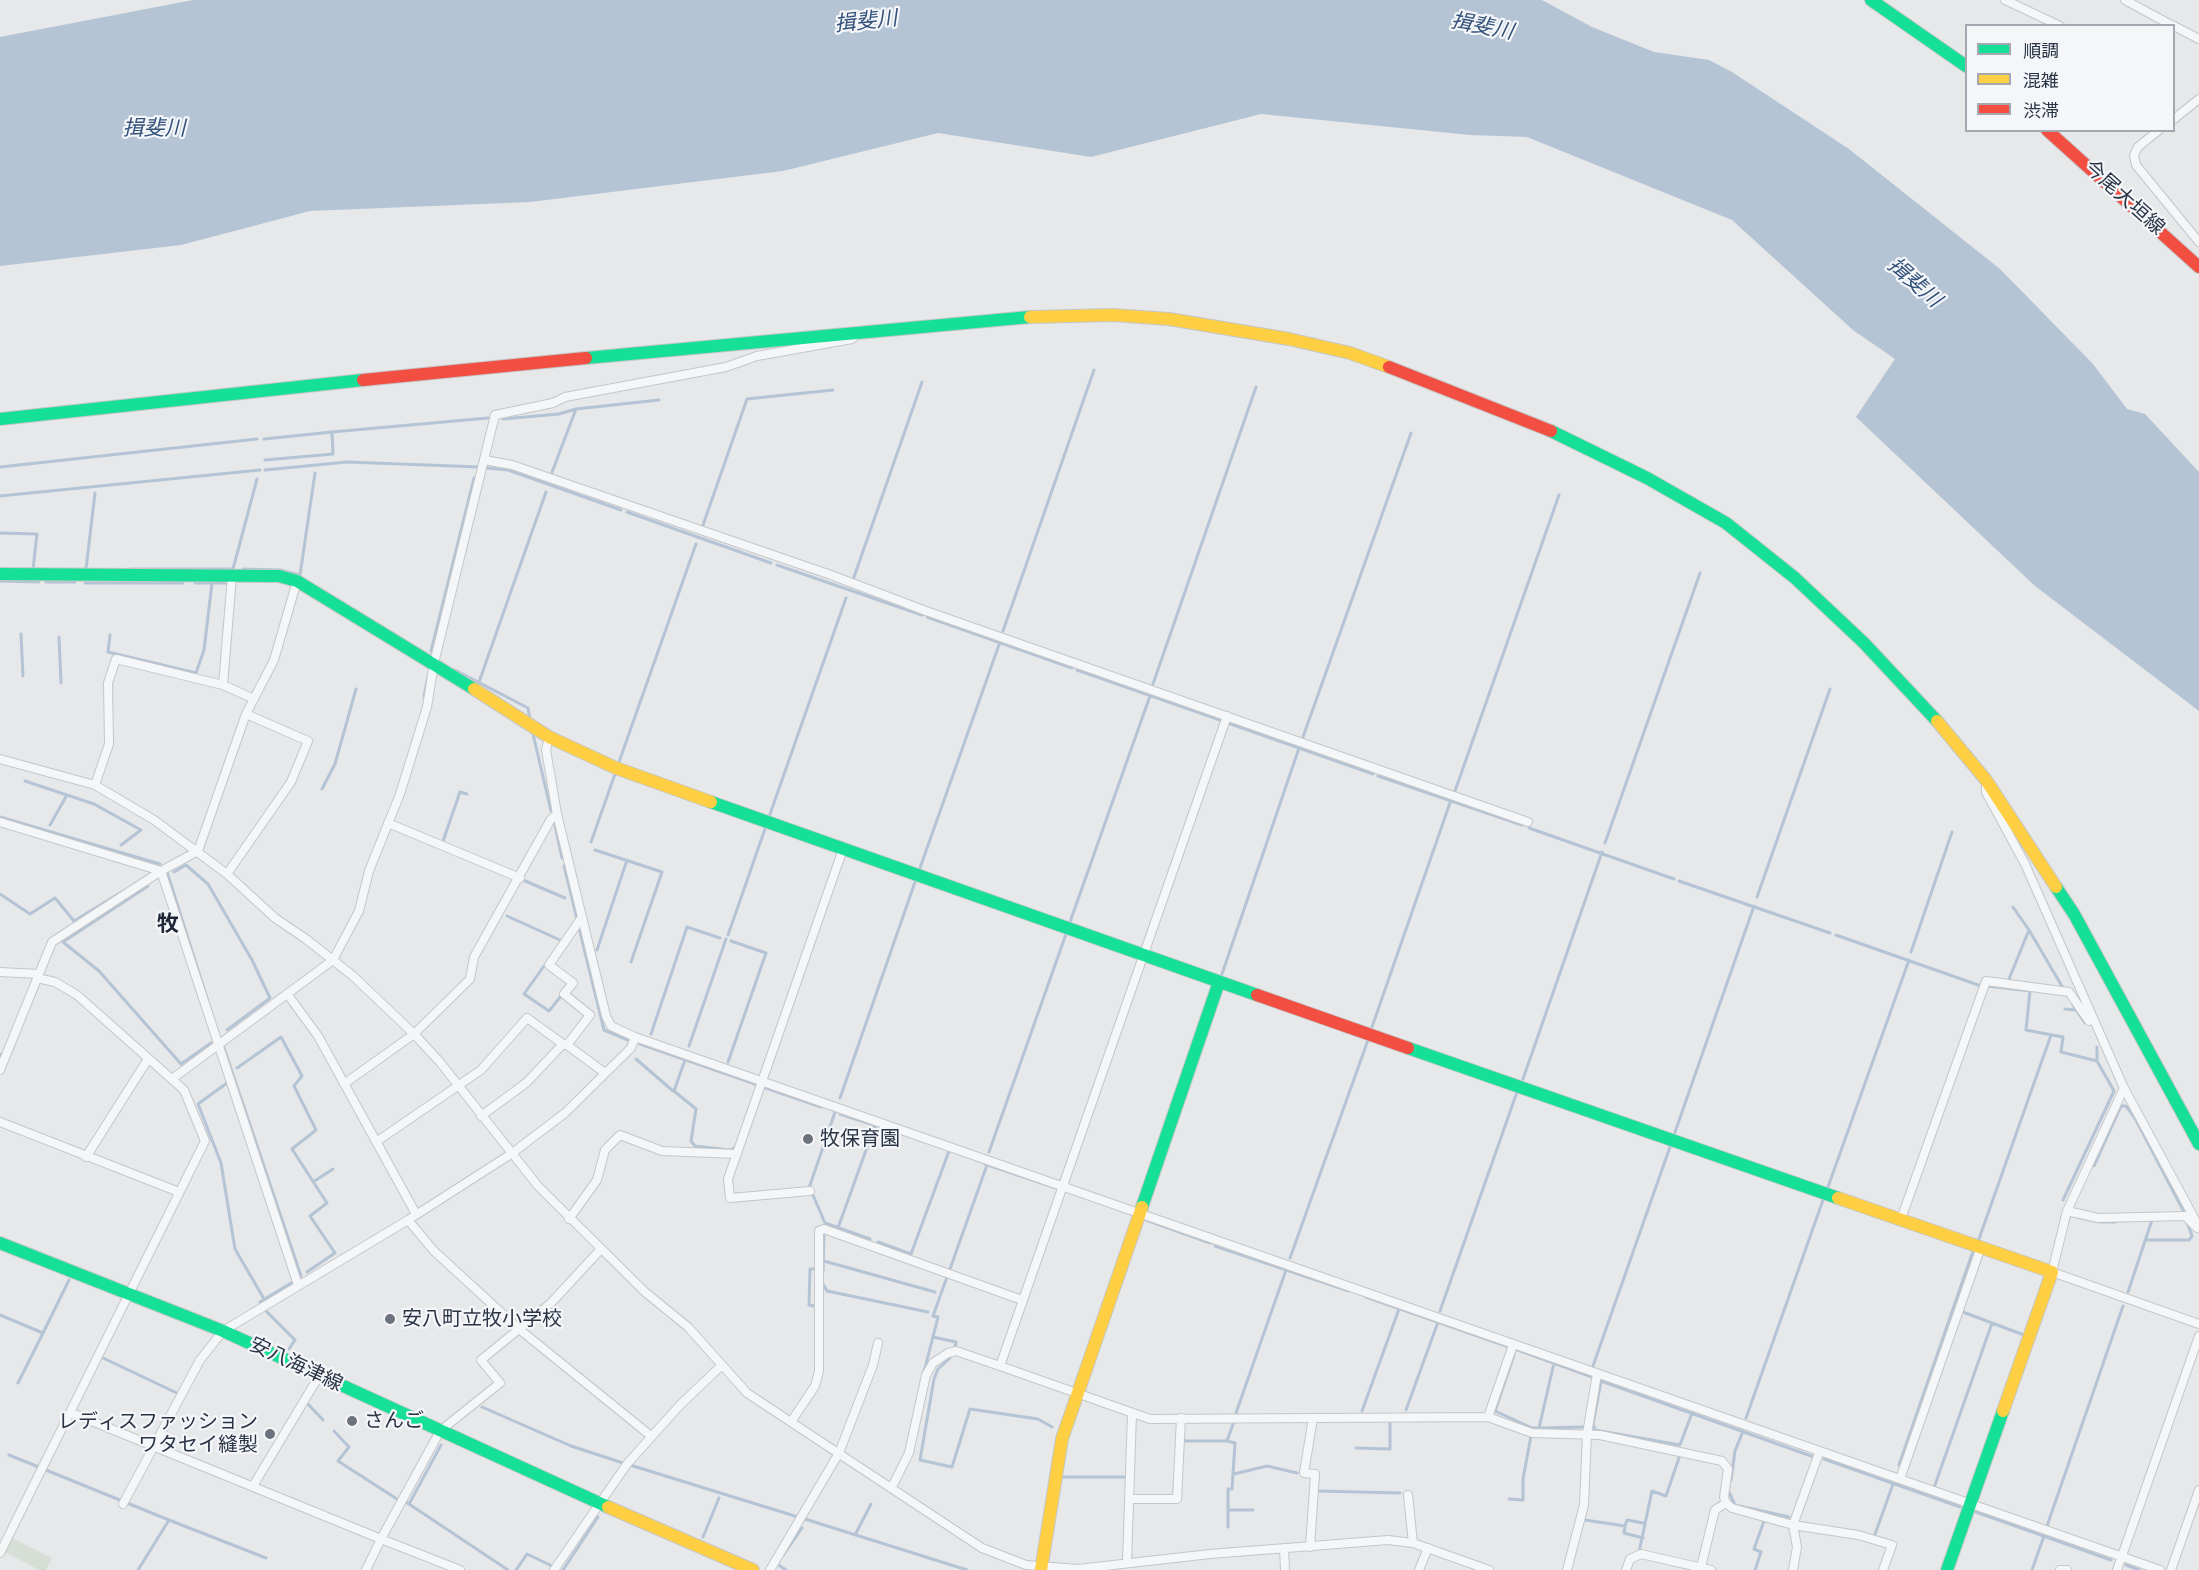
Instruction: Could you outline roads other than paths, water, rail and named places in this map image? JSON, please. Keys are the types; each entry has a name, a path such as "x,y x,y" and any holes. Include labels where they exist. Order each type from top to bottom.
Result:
{"street":[{"path":"1871,0 1965,65"},
{"path":"2005,0 2056,24"},
{"path":"2125,0 2169,24"},
{"path":"2175,27 2199,39"},
{"path":"2175,117 2199,99"},
{"name":"今尾大垣線","path":"2049,132 2199,267"},
{"path":"2157,132 2138,147 2134,155 2136,165 2199,242"},
{"path":"0,419 1018,317 1113,315 1169,319 1290,339 1350,353 1442,386 1540,426 1637,472 1726,523 1795,578 1864,643 1943,728 1986,780 2074,914 2199,1144"},
{"path":"172,1079 333,960 358,911 369,871 400,794 427,706 434,663 495,415 553,403 565,397 726,367 757,356 852,339 859,332"},
{"path":"484,460 512,465 1528,822"},
{"path":"0,574 279,576 297,581 434,663 549,737 659,784 2199,1324"},
{"path":"223,685 232,576"},
{"path":"0,1070 52,942 161,871 198,851 246,714 274,660 297,581"},
{"path":"95,784 109,744 108,683 116,659 223,685 254,699"},
{"path":"227,874 291,782 308,741 246,714"},
{"path":"1000,1366 1227,716"},
{"path":"549,737 546,750 557,814 606,1016 611,1026 1513,1345 2160,1570"},
{"path":"0,759 95,784 123,800 198,851 227,874 275,918 333,960 414,1034 460,1087 511,1154 569,1219 645,1292 688,1326 747,1393 982,1548 1010,1560 1041,1568 1078,1569 1127,1562 1388,1540 1413,1543 1490,1570"},
{"path":"1986,780 1986,792 2025,864 2124,1088 2199,1229"},
{"path":"344,1084 414,1034 470,979 474,957 551,819 557,814"},
{"path":"0,822 161,871"},
{"path":"388,823 520,878"},
{"path":"810,1191 730,1198 728,1179 843,849"},
{"path":"161,871 298,1285"},
{"path":"481,1116 526,1083 590,1015 564,994 573,983 549,965 582,916"},
{"path":"0,972 37,976 56,982 77,995 184,1090 205,1141 72,1413 0,1553"},
{"path":"1901,1219 1986,981 2069,992 2101,1038"},
{"path":"1041,1568 1062,1439 1076,1392 1219,982"},
{"path":"288,995 318,1036 416,1214"},
{"path":"376,1142 460,1087 481,1070 527,1018 605,1073"},
{"path":"123,1504 200,1360 223,1331 408,1220 511,1154 565,1113 631,1048 635,1036"},
{"path":"86,1157 148,1059"},
{"path":"1947,1570 2052,1272 2067,1211 2124,1088"},
{"path":"0,1122 179,1192"},
{"path":"569,1219 597,1180 605,1150 620,1135 662,1151 737,1154"},
{"path":"2067,1211 2098,1218 2185,1216 2199,1229"},
{"path":"408,1220 434,1251 519,1329 651,1436"},
{"path":"791,1422 815,1386 819,1371 819,1231 824,1229 1022,1300"},
{"name":"安八海津線","path":"0,1242 223,1331 599,1503 753,1570"},
{"path":"1900,1479 1981,1247"},
{"path":"366,1570 440,1431 500,1383 481,1360 551,1302 601,1249"},
{"path":"2117,1570 2199,1336"},
{"path":"770,1570 839,1453 873,1365 878,1342"},
{"path":"1488,1417 1513,1345"},
{"path":"892,1487 909,1453 926,1375 933,1363 948,1353 956,1351 1150,1419 1488,1417 1533,1433 1587,1434 1722,1461 1728,1469 1724,1497 1726,1503 1732,1508 1793,1525 1858,1535 1892,1545 1883,1570"},
{"path":"554,1570 599,1503 651,1436 722,1365"},
{"path":"1567,1570 1584,1505 1587,1434 1597,1374"},
{"path":"254,1485 319,1376"},
{"path":"72,1413 460,1570"},
{"path":"1127,1562 1131,1499 1132,1413"},
{"path":"1131,1499 1177,1499 1181,1418"},
{"path":"1310,1547 1315,1474 1304,1473 1313,1418"},
{"path":"1793,1570 1797,1547 1793,1525 1819,1452"},
{"path":"2171,1570 2199,1490"},
{"path":"1408,1495 1413,1543"},
{"path":"1701,1567 1715,1510 1726,1503"},
{"path":"1284,1548 1285,1570"},
{"path":"1419,1570 1428,1548"},
{"path":"1626,1570 1630,1559 1641,1554 1712,1570"},
{"path":"2060,1570 2067,1570"}],"water":[{"name":"揖斐川","path":"193,0 1542,0 1592,27 1654,52 1709,60 1732,72 1849,149 2000,269 2093,364 2127,409 2145,414 2199,472 2199,711 2035,586 1856,417 1895,359 1853,330 1732,220 1527,137 1470,135 1261,114 1091,157 938,133 783,171 530,202 310,211 181,245 0,266 0,37"}],"waterway":[{"path":"1003,631 1094,370"},
{"path":"853,580 922,382"},
{"path":"1153,684 1256,387"},
{"path":"702,528 747,399 833,390"},
{"path":"576,409 659,400"},
{"path":"503,419 559,414 576,409 551,475"},
{"path":"333,454 332,432 488,418"},
{"path":"264,439 332,432"},
{"path":"1303,737 1411,433"},
{"path":"0,467 257,439"},
{"path":"265,460 333,454"},
{"path":"265,470 347,462 480,467"},
{"path":"487,468 508,470 621,510"},
{"path":"0,496 260,470"},
{"path":"243,569 280,570 300,575 315,473"},
{"path":"431,651 474,478"},
{"path":"130,569 233,569 257,479"},
{"path":"479,682 546,492"},
{"path":"83,569 86,569 95,493"},
{"path":"1455,791 1559,495"},
{"path":"627,512 771,563"},
{"path":"0,533 37,534 33,569"},
{"path":"619,762 696,544"},
{"path":"777,565 922,615"},
{"path":"1605,843 1700,573"},
{"path":"0,581 39,582"},
{"path":"46,582 75,582"},
{"path":"85,583 183,583"},
{"path":"110,635 108,652 196,673 204,650 212,583 195,583"},
{"path":"212,583 227,583"},
{"path":"769,817 846,598"},
{"path":"927,617 1072,668"},
{"path":"21,634 23,676"},
{"path":"59,637 61,683"},
{"path":"920,868 1000,642"},
{"path":"455,670 528,708 530,719"},
{"path":"1077,670 1223,721"},
{"path":"424,696 428,677"},
{"path":"322,789 335,764 356,689"},
{"path":"1757,897 1830,689"},
{"path":"1070,922 1150,696"},
{"path":"1228,723 1373,774"},
{"path":"533,734 551,811"},
{"path":"1222,974 1299,748"},
{"path":"591,842 615,774"},
{"path":"1378,776 1522,825"},
{"path":"25,781 67,795"},
{"path":"443,841 460,792 467,794"},
{"path":"50,825 67,795 94,804 141,830 121,845"},
{"path":"1372,1027 1451,800"},
{"path":"0,817 160,864"},
{"path":"554,821 562,858"},
{"path":"1529,828 1674,879"},
{"path":"728,935 765,829"},
{"path":"1911,952 1952,832"},
{"path":"595,850 662,872 631,962"},
{"path":"1523,1079 1602,852"},
{"path":"597,950 627,860"},
{"path":"174,872 186,865 208,884 252,960 270,998 227,1030"},
{"path":"564,866 577,919"},
{"path":"167,872 211,1011"},
{"path":"523,880 565,898"},
{"path":"1679,881 1830,933"},
{"path":"840,1098 915,882"},
{"path":"148,886 63,942 99,971 181,1064 211,1043"},
{"path":"0,894 30,914 55,898 74,921 120,893"},
{"path":"1674,1135 1754,906"},
{"path":"2013,907 2029,930"},
{"path":"507,916 560,940"},
{"path":"651,1034 687,927 720,938"},
{"path":"579,928 604,1030 628,1040"},
{"path":"2009,979 2029,930 2063,988"},
{"path":"989,1152 1066,934"},
{"path":"1836,935 1981,986"},
{"path":"689,1046 726,939"},
{"path":"728,1062 766,953 731,941"},
{"path":"1828,1187 1909,960"},
{"path":"544,966 524,994 549,1011 561,996"},
{"path":"1987,986 2030,991 2026,1030 2063,1037 2061,1052 2097,1061 2114,1091 2063,1200"},
{"path":"2073,1005 2085,1023"},
{"path":"2065,1009 2075,1010"},
{"path":"1979,1239 2051,1035"},
{"path":"237,1068 281,1037 302,1076 294,1086 316,1130 292,1149 327,1203 310,1216 335,1253 307,1272"},
{"path":"1290,1258 1368,1040"},
{"path":"640,1044 758,1085"},
{"path":"223,1045 301,1276"},
{"path":"2097,1047 2097,1061"},
{"path":"636,1059 673,1091"},
{"path":"685,1060 674,1091 696,1109 691,1141 695,1146 730,1150 734,1148"},
{"path":"227,1083 198,1104 221,1163 235,1249 264,1299"},
{"path":"763,1087 821,1107"},
{"path":"1440,1311 1517,1092"},
{"path":"2094,1166 2121,1106 2126,1106 2136,1120 2184,1212"},
{"path":"809,1188 835,1112"},
{"path":"840,1114 877,1126"},
{"path":"838,1228 875,1125"},
{"path":"1593,1366 1671,1144"},
{"path":"878,1242 911,1254 949,1151"},
{"path":"985,1164 1056,1188"},
{"path":"950,1269 987,1165"},
{"path":"313,1182 333,1169"},
{"path":"813,1195 825,1223 870,1239"},
{"path":"1746,1418 1823,1200"},
{"path":"2077,1217 2100,1222 2115,1222"},
{"path":"1146,1220 1210,1243"},
{"path":"2128,1292 2152,1220"},
{"path":"2147,1240 2189,1240 2192,1236 2187,1222"},
{"path":"823,1271 824,1235"},
{"path":"1215,1246 1349,1291"},
{"path":"1899,1465 1973,1251"},
{"path":"824,1261 935,1292"},
{"path":"815,1269 810,1269 809,1305 815,1306"},
{"path":"1236,1413 1286,1270"},
{"path":"924,1372 938,1317 933,1316 947,1277"},
{"path":"0,1315 43,1333 69,1280"},
{"path":"260,1302 291,1283"},
{"path":"823,1284 827,1291 928,1312"},
{"path":"1366,1297 1509,1347"},
{"path":"2047,1526 2123,1306"},
{"path":"1362,1411 1399,1309"},
{"path":"266,1311 295,1340 289,1349"},
{"path":"1935,1485 1992,1323 1963,1312"},
{"path":"1406,1410 1438,1322"},
{"path":"1992,1323 2024,1335"},
{"path":"18,1383 43,1333"},
{"path":"933,1337 956,1342 955,1347"},
{"path":"1515,1349 1592,1377"},
{"path":"1514,1355 1495,1411 1532,1428 1539,1428"},
{"path":"103,1358 179,1394"},
{"path":"950,1358 938,1369 934,1379 920,1460 952,1467 970,1409 1038,1419 1052,1427"},
{"path":"1554,1363 1539,1428 1584,1427"},
{"path":"1595,1429 1593,1424 1601,1381 1814,1457"},
{"path":"307,1403 323,1420"},
{"path":"482,1407 571,1446 623,1463"},
{"path":"1595,1430 1680,1445 1692,1413"},
{"path":"1356,1448 1390,1449 1390,1423"},
{"path":"1184,1441 1227,1441 1233,1424"},
{"path":"334,1431 349,1447 338,1461 397,1499"},
{"path":"1731,1480 1735,1451 1743,1431"},
{"path":"1509,1499 1523,1500 1523,1479 1531,1436"},
{"path":"1227,1441 1235,1443 1232,1489 1228,1489 1228,1527"},
{"path":"409,1504 441,1445"},
{"path":"9,1455 169,1520 138,1570"},
{"path":"1639,1552 1652,1491 1666,1496 1680,1455"},
{"path":"1824,1459 1960,1507"},
{"path":"630,1465 798,1517"},
{"path":"1234,1474 1267,1466 1297,1473"},
{"path":"1062,1477 1127,1477"},
{"path":"1874,1537 1893,1484"},
{"path":"1317,1491 1400,1493"},
{"path":"1729,1492 1735,1505 1789,1517"},
{"path":"703,1537 719,1498"},
{"path":"406,1502 508,1570"},
{"path":"855,1535 871,1504"},
{"path":"1229,1510 1253,1510"},
{"path":"1976,1512 2111,1560"},
{"path":"563,1570 598,1517"},
{"path":"805,1519 967,1570"},
{"path":"169,1520 266,1558"},
{"path":"1585,1520 1625,1526 1627,1520 1643,1523"},
{"path":"1755,1570 1761,1552 1754,1549 1764,1521"},
{"path":"1625,1526 1624,1533 1643,1538"},
{"path":"784,1554 802,1528"},
{"path":"2032,1570 2044,1536"},
{"path":"516,1570 527,1554 552,1566"},
{"path":"777,1564 786,1570"},
{"path":"2126,1565 2139,1570"}],"place":[{"name":"牧保育園","path":"808,1139"},
{"name":"安八町立牧小学校","path":"390,1319"},
{"name":"さんご","path":"352,1421"},
{"name":"レディスファッション ワタセイ縫製","path":"270,1434"}],"district":[{"name":"牧","path":"168,925"}]}
